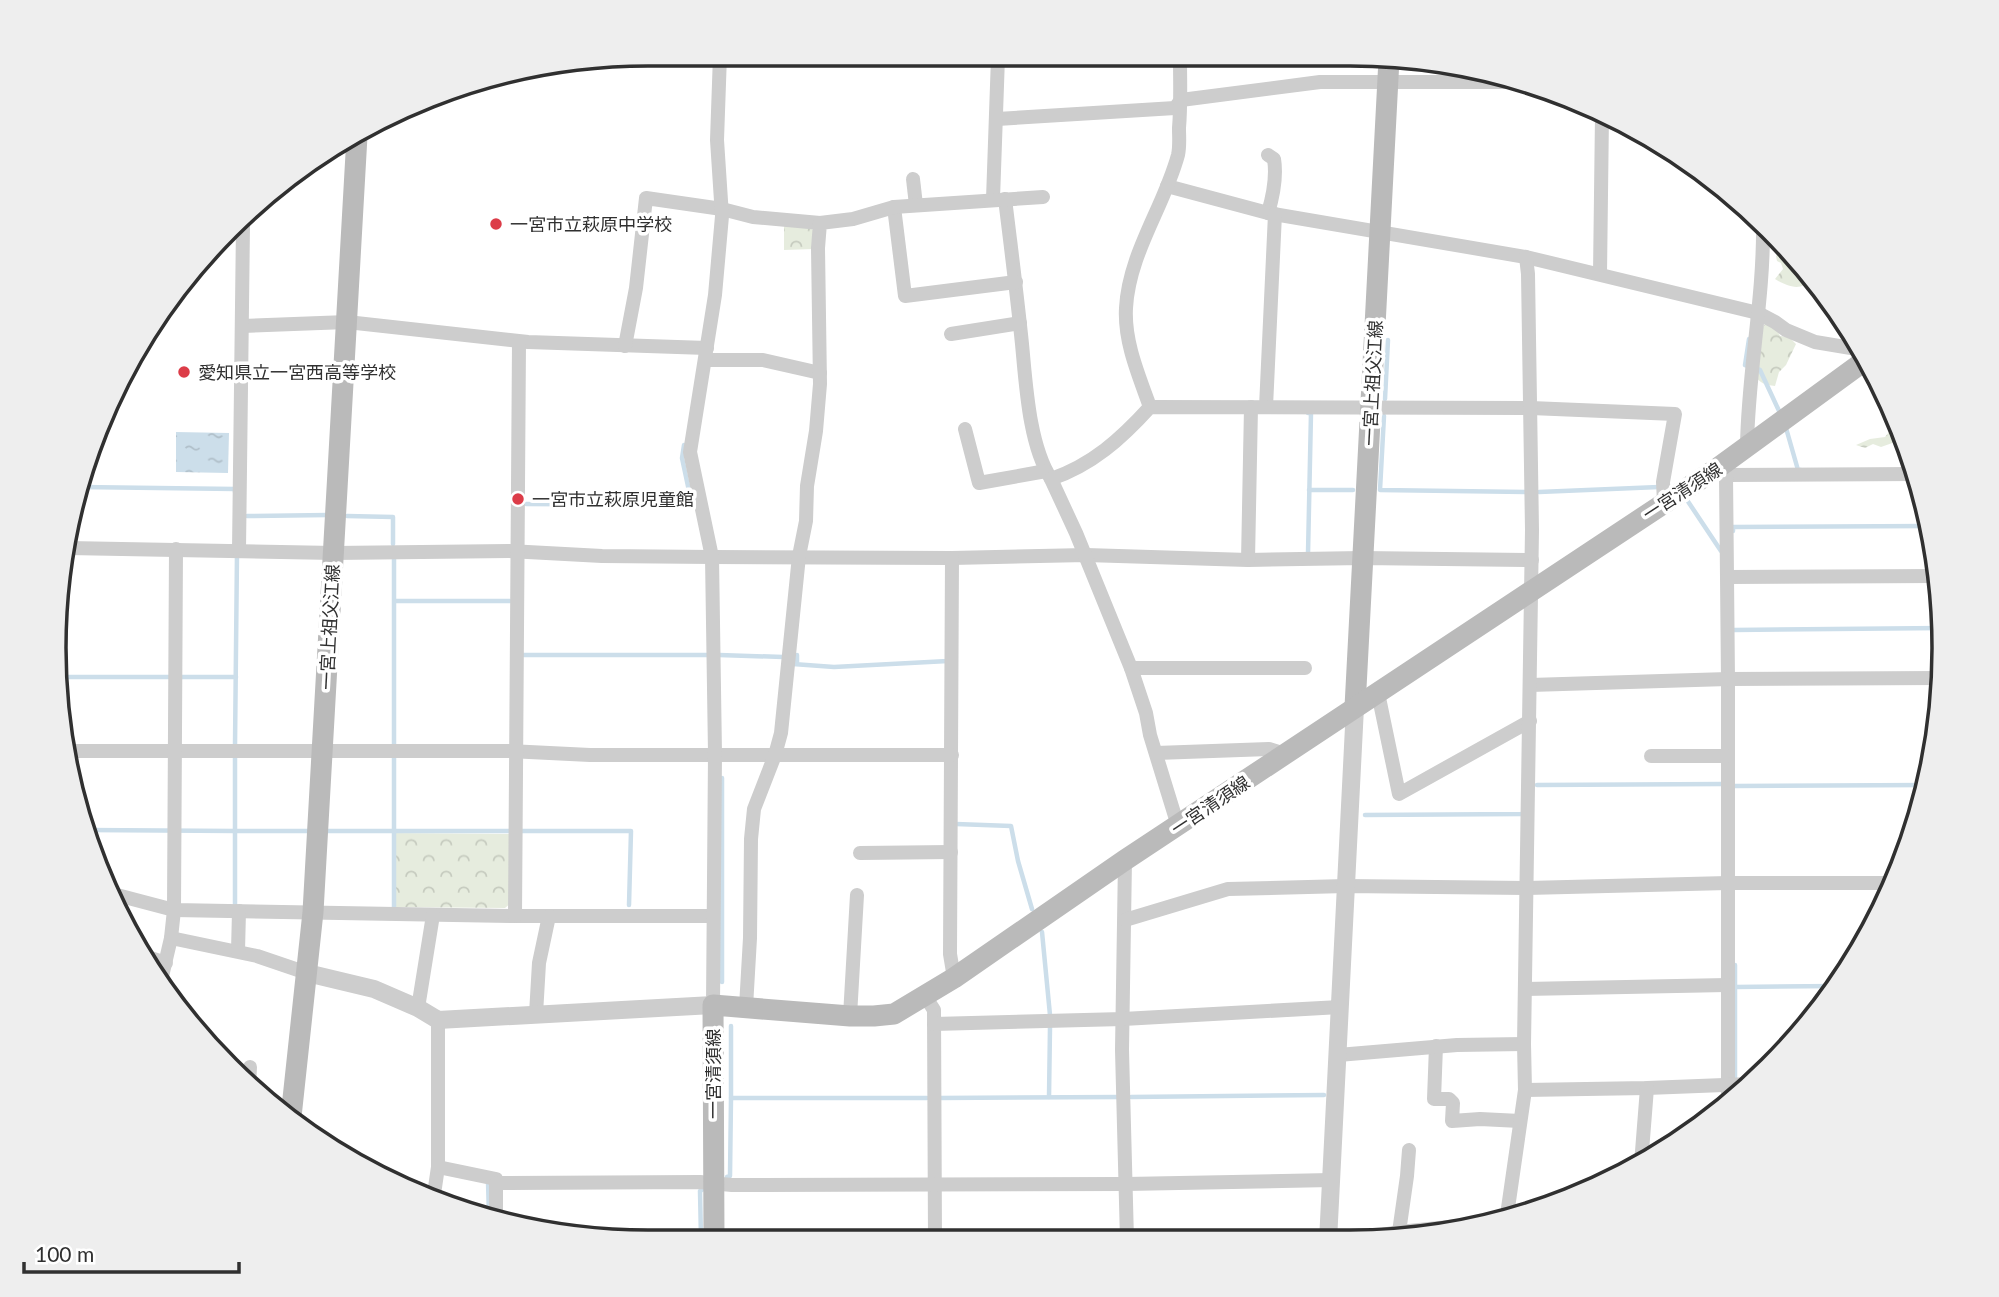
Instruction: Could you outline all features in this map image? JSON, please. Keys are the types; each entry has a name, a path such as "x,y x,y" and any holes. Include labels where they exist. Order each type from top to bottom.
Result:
{"main road":[{"name":"一宮上祖父江線","path":"1355,708 1388,68"},
{"name":"一宮上祖父江線","path":"292,1108 313,912 357,144"},
{"name":"一宮清須線","path":"714,1230 713,1004 850,1016 894,1014 954,978 1125,860 1532,593 1664,502 1723,471 1746,446 1858,364"}],"street":[{"path":"171,938 238,951 307,974 374,989 438,1020 713,1004 715,754 712,557 690,452 715,295 722,209 716,140 719,66"},
{"path":"998,66 999,199 1016,282 1027,390 1037,449 1086,555 1131,668 1178,826"},
{"path":"1150,407 1131,350 1126,310 1138,254 1178,153 1180,66"},
{"path":"997,120 1175,108 1181,100 1320,82 1482,82"},
{"path":"1601,274 1602,124"},
{"path":"1248,560 1275,167 1274,159 1268,155"},
{"path":"913,179 916,205"},
{"path":"1167,186 1271,214 1525,257 1601,274 1758,313 1786,330 1815,342 1848,348"},
{"path":"625,346 636,288 646,198 753,216 820,223 853,219 894,207 1043,197"},
{"path":"894,207 905,296 1016,282"},
{"path":"746,1007 754,809 781,733 799,556 806,521 807,486 816,431 820,373 820,223"},
{"path":"239,550 243,231"},
{"path":"1746,446 1747,405 1758,313 1763,238"},
{"path":"1509,1209 1525,1090 1532,560 1528,274 1525,257"},
{"path":"242,326 347,322 519,342 625,346 763,360 820,373"},
{"path":"951,334 1020,323"},
{"path":"515,916 519,342"},
{"path":"965,429 979,482 1073,471 1101,454 1150,407 1531,408 1675,414 1663,482 1664,502"},
{"path":"1728,1091 1728,577 1723,471 1906,474"},
{"path":"76,548 334,553 509,551 602,556 712,557 952,558 1086,555 1248,560 1532,560"},
{"path":"164,970 174,910 176,549"},
{"path":"952,558 950,954 954,978"},
{"path":"1728,577 1928,576"},
{"path":"1131,668 1304,668"},
{"path":"1530,685 1728,679 1931,678"},
{"path":"1378,693 1399,794 1530,721"},
{"path":"1329,1230 1355,708"},
{"path":"1156,753 1269,749 1285,754"},
{"path":"76,751 952,755"},
{"path":"1651,756 1727,756"},
{"path":"860,853 951,852"},
{"path":"1125,860 1122,1050 1127,1230"},
{"path":"1125,920 1228,889 1883,883"},
{"path":"850,1016 857,895"},
{"path":"123,896 174,910 515,916 712,916"},
{"path":"238,951 239,911"},
{"path":"418,1008 433,915"},
{"path":"537,1014 539,963 549,916"},
{"path":"158,960 166,963"},
{"path":"1525,989 1727,985"},
{"path":"925,996 933,1010 935,1230"},
{"path":"933,1024 1123,1019 1340,1007"},
{"path":"435,1189 438,1167 438,1020"},
{"path":"1338,1055 1436,1046 1524,1044"},
{"path":"1436,1046 1434,1099 1449,1099 1453,1103 1452,1121 1520,1121"},
{"path":"250,1067 250,1072"},
{"path":"1525,1090 1736,1084"},
{"path":"1642,1152 1647,1088"},
{"path":"1399,1228 1409,1150"},
{"path":"438,1167 495,1179 496,1210"},
{"path":"496,1183 1126,1184 1331,1180"}],"green space":[{"path":"784,224 808,226 814,231 814,249 784,250"},
{"path":"1778,254 1804,284 1789,286 1775,279 1783,269 1776,256"},
{"path":"1765,324 1775,325 1780,336 1789,337 1796,344 1786,365 1779,372 1775,386 1763,383 1754,375 1759,332"},
{"path":"1887,424 1894,442 1881,447 1873,444 1865,448 1856,445 1885,437 1889,432"},
{"path":"395,833 510,834 511,903 505,908 395,907"}],"water":[{"path":"176,432 229,433 228,473 176,472"}],"waterway":[{"path":"1749,339 1745,365 1760,370 1780,413"},
{"path":"1385,399 1388,340"},
{"path":"1308,413 1311,413 1308,554"},
{"path":"1384,416 1380,490 1526,492"},
{"path":"1786,428 1798,470 1801,470"},
{"path":"526,504 692,505 682,458 684,445"},
{"path":"89,487 235,489 235,492"},
{"path":"1539,492 1659,487"},
{"path":"1309,490 1353,490"},
{"path":"1687,500 1721,551"},
{"path":"247,516 328,515"},
{"path":"347,516 393,517 393,544"},
{"path":"1733,531 1733,527 1919,526"},
{"path":"235,745 237,553"},
{"path":"394,556 394,747"},
{"path":"395,601 510,601"},
{"path":"1734,630 1931,628"},
{"path":"521,652 521,655 708,655"},
{"path":"719,655 783,657"},
{"path":"797,655 797,662 793,664 834,667 948,659"},
{"path":"67,677 236,677"},
{"path":"235,755 235,831 308,831"},
{"path":"394,755 394,907"},
{"path":"722,778 722,982"},
{"path":"1537,785 1723,784"},
{"path":"1735,786 1916,785"},
{"path":"1365,815 1523,812"},
{"path":"956,824 1011,826 1032,909"},
{"path":"95,830 235,831 235,905"},
{"path":"327,831 510,831"},
{"path":"522,831 631,831 629,905"},
{"path":"1042,932 1050,1015"},
{"path":"1735,965 1735,1080"},
{"path":"1735,987 1824,986"},
{"path":"731,1026 731,1098 927,1098"},
{"path":"1049,1097 1050,1027"},
{"path":"1131,1097 1324,1095"},
{"path":"939,1098 1119,1097"},
{"path":"727,1177 730,1176 731,1098"},
{"path":"488,1181 489,1208"},
{"path":"701,1230 702,1190"}],"place":[{"name":"一宮市立萩原中学校","path":"496,224"},
{"name":"愛知県立一宮西高等学校","path":"184,372"},
{"name":"一宮市立萩原児童館","path":"518,499"}]}
